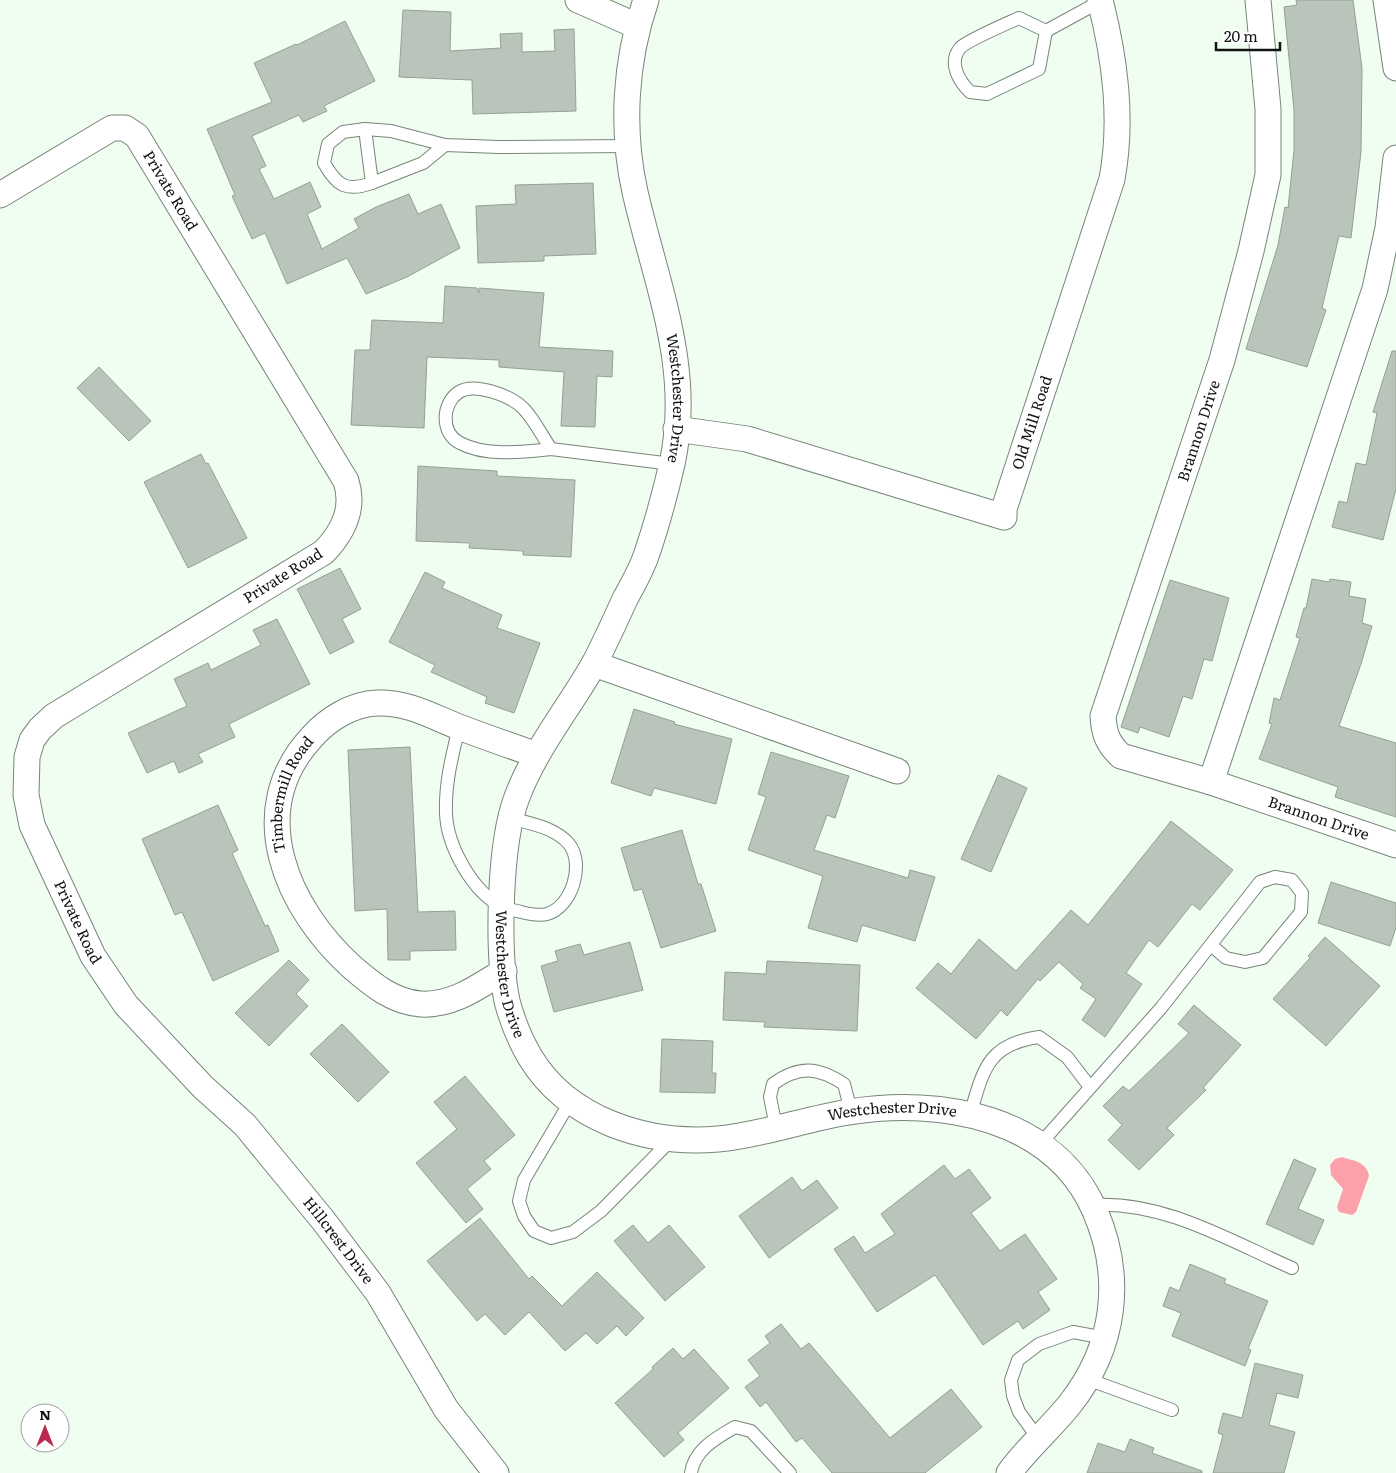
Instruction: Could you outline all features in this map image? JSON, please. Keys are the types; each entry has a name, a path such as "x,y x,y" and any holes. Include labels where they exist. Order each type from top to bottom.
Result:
{"street":[{"path":"578,0 637,26"},
{"name":"Westchester Drive","path":"646,0 637,26 627,105 629,146 634,189 668,313 675,353 678,391 672,464 646,558 594,664 537,755 516,798 504,859 503,907 506,997 515,1027 522,1042 530,1057 547,1080 570,1102 589,1114 623,1128 673,1138 721,1139 852,1111 907,1107 956,1111 1003,1123 1023,1132 1040,1143 1065,1166 1081,1185 1093,1205 1105,1234 1112,1263 1113,1288 1110,1319 1105,1338 1087,1379 1070,1403 1009,1473"},
{"name":"Brannon Drive","path":"1258,0 1268,109 1268,174 1252,251 1222,360 1103,716 1104,731 1110,746 1121,756 1211,782 1396,845"},
{"path":"1386,0 1396,68"},
{"name":"Old Mill Road","path":"676,429 747,439 1004,517 1004,509 1112,179 1117,151 1119,115 1111,48 1100,1"},
{"name":"Private Road","path":"0,195 112,128 125,128 136,136 348,488 349,507 345,524 336,539 324,552 54,716 40,729 32,740 27,757 26,795 32,825 93,956 126,1005 151,1032"},
{"path":"1211,782 1375,289 1388,228 1396,158"},
{"path":"594,664 897,771"},
{"name":"Timbermill Road","path":"504,971 456,999 433,1003 422,1004 396,998 376,988 343,958 303,908 292,888 283,864 277,836 277,804 282,782 290,766 300,750 321,726 340,714 375,703 399,704 422,710 459,727 537,755"},
{"name":"Hillcrest Drive","path":"151,1032 203,1087 245,1125 322,1220 378,1293 446,1409 496,1473"}],"lane":[{"path":"1046,31 1100,1"},
{"path":"1019,18 1046,31 1039,69 987,94 970,92 958,80 954,61 960,47 1019,18"},
{"path":"444,145 423,163 356,188 346,186 333,179 324,163 328,144 343,132 365,129 390,130 444,145 499,147 629,146"},
{"path":"365,129 372,183"},
{"path":"551,449 523,408 506,395 474,388 460,391 450,401 446,412 446,424 451,435 459,443 492,451 551,449 672,464"},
{"path":"459,727 447,778 446,815 454,848 475,886 503,907 547,914 563,906 573,888 576,862 570,844 554,831 511,818"},
{"path":"1040,1143 1161,1008 1260,882 1275,877 1292,880 1302,893 1301,912 1263,958 1245,962 1226,958 1211,945"},
{"path":"970,1115 984,1068 998,1053 1019,1040 1039,1037 1067,1057 1090,1088"},
{"path":"776,1127 770,1097 773,1084 786,1074 806,1070 828,1073 844,1084 852,1111"},
{"path":"570,1102 524,1180 519,1201 524,1216 534,1231 551,1238 573,1232 601,1211 673,1138"},
{"path":"1093,1205 1118,1203 1154,1209 1292,1268"},
{"path":"1038,1438 1019,1412 1013,1396 1011,1380 1018,1360 1039,1344 1073,1332 1105,1338"},
{"path":"1087,1379 1172,1410"},
{"path":"691,1473 692,1462 708,1444 735,1427 751,1430 783,1471"}],"shaded area":[{"path":"1342,1157 1363,1165 1368,1171 1369,1176 1356,1212 1352,1215 1339,1212 1337,1207 1343,1189 1331,1175 1330,1165 1335,1159"}],"building":[{"path":"1296,0 1353,0 1362,68 1361,152 1351,238 1339,236 1322,308 1326,310 1307,367 1246,349 1278,245 1285,207 1288,208 1294,150 1294,110 1284,7 1297,5"},
{"path":"403,10 451,12 450,51 501,48 500,34 522,33 522,52 555,51 554,30 574,29 576,111 473,114 472,80 399,77"},
{"path":"345,21 375,81 324,106 327,111 303,122 299,115 252,136 266,166 259,169 274,199 310,182 321,207 307,214 322,249 359,228 354,219 376,207 409,194 418,214 441,204 460,248 407,277 366,294 347,258 287,284 265,233 252,239 232,196 235,195 207,129 272,102 254,63 297,45"},
{"path":"593,183 596,254 544,256 544,261 478,263 476,206 516,204 515,185"},
{"path":"445,286 477,288 479,293 479,288 544,293 539,347 613,351 612,377 597,376 595,427 561,426 564,372 499,367 499,360 427,357 424,428 351,425 355,350 370,350 372,320 443,323"},
{"path":"1392,351 1396,351 1396,489 1383,540 1332,527 1339,501 1347,503 1356,463 1366,465 1377,413 1373,412"},
{"path":"99,367 151,421 129,441 77,388"},
{"path":"201,454 206,464 208,463 247,538 188,568 144,482"},
{"path":"418,466 497,471 497,476 575,480 571,557 523,555 523,551 469,548 470,543 416,541"},
{"path":"340,568 361,609 342,619 354,642 330,654 297,589"},
{"path":"425,572 445,582 442,588 502,615 497,628 540,643 514,713 485,703 487,697 431,672 435,665 389,642"},
{"path":"1312,579 1329,582 1330,579 1351,582 1349,596 1366,599 1362,623 1372,626 1339,726 1396,743 1396,817 1335,797 1338,787 1259,759 1272,724 1269,723 1274,698 1280,700 1300,638 1296,637 1304,608 1306,608"},
{"path":"1170,580 1229,598 1212,661 1204,659 1192,699 1183,696 1169,737 1140,727 1138,733 1121,727"},
{"path":"277,619 310,684 229,724 235,737 198,754 203,762 179,773 174,761 147,773 128,733 187,706 174,679 208,663 211,670 261,645 253,630"},
{"path":"634,709 675,722 674,724 732,739 716,804 654,788 651,796 611,783"},
{"path":"410,747 418,912 455,911 456,950 410,951 410,960 388,960 387,909 355,911 348,750"},
{"path":"771,752 849,776 835,818 827,815 814,850 908,878 910,870 935,877 915,941 862,925 857,942 808,928 823,876 748,850 766,797 758,794"},
{"path":"998,775 1027,788 991,872 961,859"},
{"path":"218,805 238,850 232,853 265,926 268,925 279,951 213,981 182,912 175,915 142,839"},
{"path":"1171,821 1233,870 1200,910 1192,904 1158,947 1149,940 1126,973 1142,984 1105,1037 1082,1020 1096,999 1080,988 1083,984 1059,962 1040,981 1038,979 1007,1016 1001,1010 976,1039 916,988 938,963 951,974 979,939 1016,971 1071,910 1088,925"},
{"path":"682,830 698,884 701,884 716,931 661,948 642,889 634,891 621,848"},
{"path":"1331,882 1396,903 1396,927 1390,946 1318,923"},
{"path":"1325,937 1380,986 1326,1046 1273,999 1310,958 1308,956"},
{"path":"630,942 643,990 554,1012 541,966 558,961 555,951 580,944 584,955"},
{"path":"289,960 309,980 296,994 308,1006 269,1046 235,1013"},
{"path":"767,961 860,965 857,1031 764,1027 765,1022 723,1020 725,972 766,974"},
{"path":"1194,1005 1241,1045 1203,1088 1206,1090 1167,1128 1174,1135 1139,1170 1108,1140 1122,1125 1103,1106 1123,1086 1129,1091 1189,1033 1178,1024"},
{"path":"342,1024 389,1072 358,1102 310,1054"},
{"path":"662,1039 713,1041 712,1073 716,1073 715,1093 660,1092"},
{"path":"465,1076 515,1135 484,1161 491,1169 467,1189 483,1209 466,1223 416,1163 457,1129 434,1102"},
{"path":"1294,1159 1316,1169 1298,1209 1324,1220 1313,1245 1266,1224"},
{"path":"944,1165 955,1179 969,1169 991,1198 971,1213 1000,1251 1025,1234 1057,1279 1038,1292 1050,1310 1023,1329 1018,1321 983,1345 935,1275 877,1312 834,1249 854,1236 865,1253 895,1234 881,1214"},
{"path":"792,1177 802,1191 817,1180 838,1208 769,1258 739,1216"},
{"path":"480,1218 529,1279 532,1276 562,1306 597,1272 644,1318 626,1336 617,1326 597,1344 586,1333 565,1351 529,1312 505,1335 485,1314 477,1321 427,1261"},
{"path":"633,1225 648,1243 669,1225 705,1267 665,1301 614,1241"},
{"path":"1190,1264 1226,1279 1224,1283 1268,1301 1248,1349 1251,1350 1245,1366 1172,1336 1181,1313 1163,1306 1170,1287 1179,1291"},
{"path":"781,1324 801,1349 809,1343 890,1438 951,1389 982,1427 925,1473 832,1473 802,1438 796,1442 766,1402 760,1407 745,1387 760,1376 748,1360 770,1343 765,1336"},
{"path":"673,1348 683,1359 694,1349 729,1388 678,1433 684,1440 664,1457 615,1403"},
{"path":"1255,1363 1303,1375 1298,1398 1277,1393 1269,1425 1295,1432 1284,1473 1213,1473 1223,1435 1218,1433 1223,1413 1242,1418"},
{"path":"1130,1439 1154,1448 1152,1453 1202,1471 1202,1473 1087,1473 1098,1443 1125,1452"}]}
